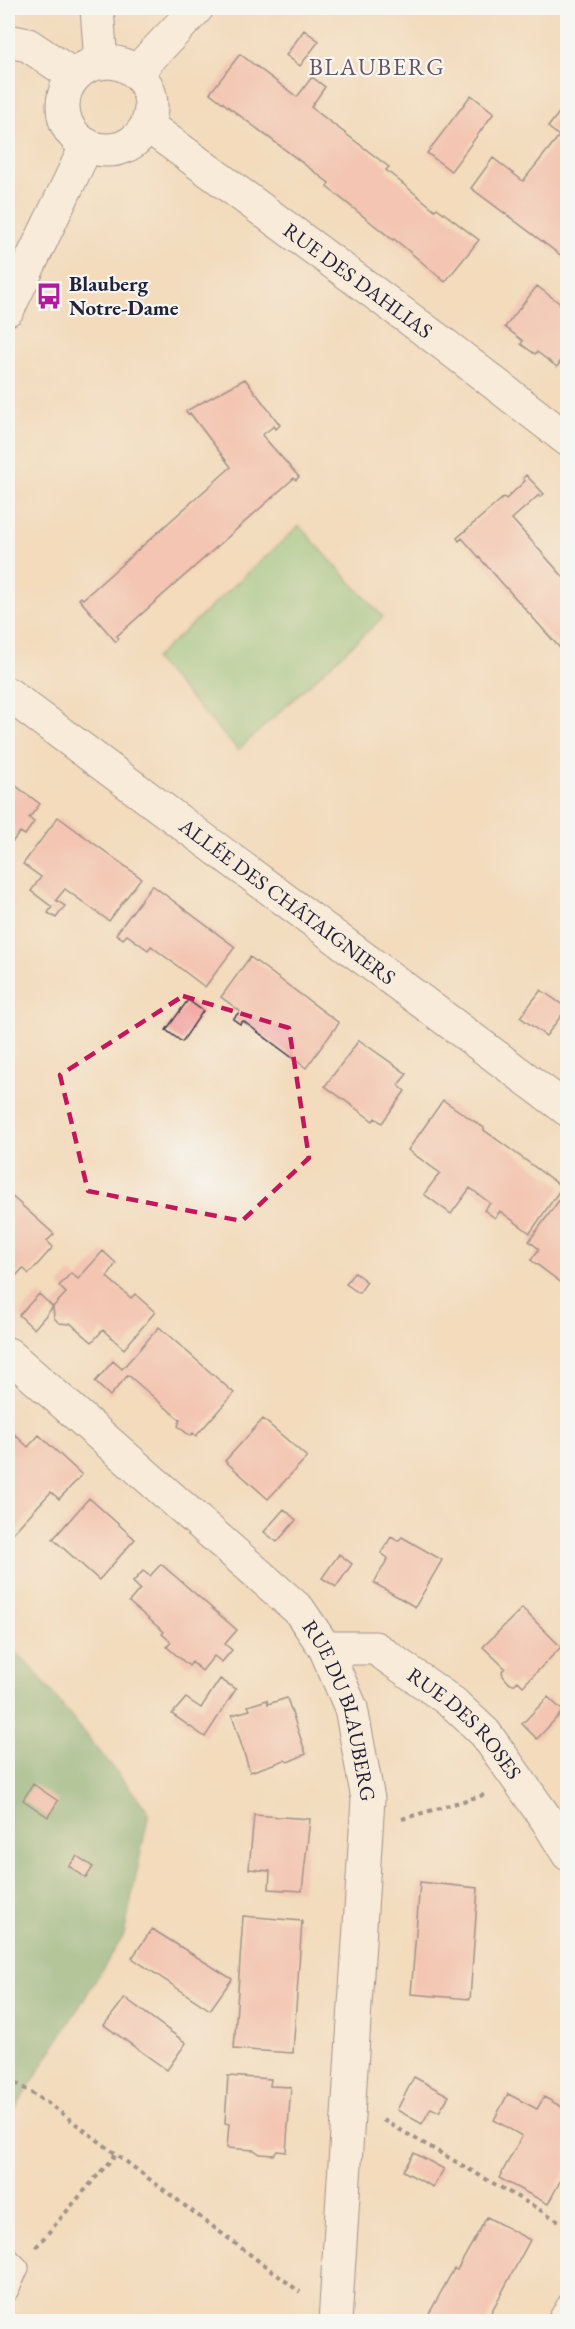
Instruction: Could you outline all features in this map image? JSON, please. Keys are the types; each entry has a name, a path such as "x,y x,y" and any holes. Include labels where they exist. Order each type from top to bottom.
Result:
{"street":[{"path":"88,69 97,8"},
{"path":"136,72 197,8"},
{"path":"8,41 28,45 88,69"},
{"path":"113,63 136,72 143,81 151,102 151,114 147,125 128,145 115,150 101,150 87,145 72,132 64,114 63,101 67,88 88,69 113,63"},
{"name":"RUE DES DAHLIAS","path":"147,125 426,331 567,440"},
{"path":"8,309 87,145"},
{"name":"ALLÉE DES CHÂTAIGNIERS","path":"8,694 567,1110"},
{"name":"RUE DU BLAUBERG","path":"8,1354 298,1610 325,1648 351,1708 369,1799 335,2319"},
{"name":"RUE DES ROSES","path":"325,1648 375,1648 453,1703 485,1733 567,1854"}],"lane":[{"path":"8,2290 13,2263"},
{"path":"557,2322 567,2304"}],"path":[{"path":"367,1830 521,1783"},
{"path":"8,2078 52,2106 335,2319"},
{"path":"349,2101 567,2226"},
{"path":"13,2263 116,2154"}],"highlighted area":[{"path":"183,996 289,1028 309,1158 242,1221 88,1191 60,1075"}],"green space":[{"path":"299,526 383,617 238,750 154,659"},
{"path":"8,1647 27,1662 149,1812 124,1935 8,2120"}],"building":[{"path":"304,30 319,41 300,66 286,55"},
{"path":"240,54 297,97 312,77 325,87 311,107 389,167 386,170 435,210 437,208 479,240 445,282 327,187 329,183 210,93"},
{"path":"471,95 494,113 451,171 427,153"},
{"path":"565,105 567,107 567,260 471,188 493,158 523,181 559,136 548,127"},
{"path":"537,286 566,308 567,305 567,364 562,359 557,367 537,352 535,354 521,344 523,341 505,327"},
{"path":"245,379 280,425 276,429 274,426 262,435 299,477 296,480 294,478 117,636 119,639 116,642 79,599 81,597 83,599 231,467 190,413 186,411"},
{"path":"526,475 544,494 540,497 539,495 512,519 567,581 567,656 462,538 459,541 457,538 504,497 506,499 525,481 523,478"},
{"path":"8,780 40,804 29,818 34,822 25,835 20,832 13,841 8,837"},
{"path":"58,817 141,878 109,921 65,889 56,900 65,906 56,918 48,913 52,907 31,891 41,877 23,864"},
{"path":"152,885 235,947 205,987 151,946 148,950 127,935 123,939 116,934"},
{"path":"250,957 339,1023 306,1068 243,1021 240,1024 233,1019 240,1011 221,997"},
{"path":"541,990 567,1008 546,1036 520,1017"},
{"path":"188,1000 203,1011 182,1042 166,1030"},
{"path":"359,1040 407,1074 398,1085 405,1091 382,1123 375,1118 373,1121 325,1086"},
{"path":"443,1100 562,1187 530,1233 500,1211 495,1218 484,1210 490,1203 470,1188 451,1214 424,1194 440,1173 408,1150"},
{"path":"566,1191 567,1287 531,1260 539,1249 529,1241"},
{"path":"8,1193 54,1234 47,1241 53,1247 29,1274 23,1268 17,1275 13,1271 8,1273"},
{"path":"103,1251 116,1263 107,1277 131,1298 135,1294 155,1312 124,1349 103,1330 92,1342 70,1323 59,1323 54,1318 53,1307 66,1293 59,1286 71,1273 78,1279"},
{"path":"354,1272 367,1282 359,1293 346,1284"},
{"path":"39,1294 53,1307 34,1329 19,1315"},
{"path":"159,1327 234,1393 196,1436 193,1433 190,1436 178,1426 180,1420 128,1375 110,1396 95,1382 113,1361 122,1369"},
{"path":"263,1419 307,1457 268,1499 225,1461"},
{"path":"10,1430 28,1447 39,1435 82,1475 59,1499 51,1492 10,1536 8,1533 8,1433"},
{"path":"89,1498 135,1539 99,1580 53,1539"},
{"path":"284,1509 296,1520 277,1542 264,1532"},
{"path":"391,1537 398,1541 402,1537 442,1560 415,1607 374,1583 388,1558 381,1553"},
{"path":"339,1554 352,1564 336,1587 322,1578"},
{"path":"161,1564 237,1630 225,1644 232,1650 222,1662 214,1656 202,1671 192,1662 189,1666 167,1647 171,1642 162,1634 164,1632 129,1602 140,1589 133,1582 143,1571 150,1576"},
{"path":"522,1608 561,1647 523,1686 518,1681 510,1684 503,1676 502,1671 505,1668 483,1647"},
{"path":"220,1679 236,1689 205,1737 172,1714 186,1698 201,1708"},
{"path":"548,1697 563,1711 537,1739 522,1724"},
{"path":"287,1698 306,1754 288,1762 285,1760 250,1772 232,1715 250,1710 248,1706 267,1700 268,1704"},
{"path":"567,1721 567,1742 562,1736 563,1729 560,1726"},
{"path":"33,1784 58,1801 48,1817 23,1800"},
{"path":"254,1815 310,1819 302,1891 269,1889 270,1871 249,1869"},
{"path":"77,1856 93,1867 86,1878 69,1866"},
{"path":"420,1882 478,1888 470,1999 411,1994"},
{"path":"243,1916 302,1921 293,2053 234,2049"},
{"path":"152,1929 232,1979 210,2010 132,1958"},
{"path":"125,1998 186,2043 167,2070 104,2025"},
{"path":"228,2076 271,2079 270,2086 291,2087 286,2152 277,2151 274,2155 260,2154 254,2150 227,2148 229,2124 225,2123"},
{"path":"414,2077 449,2096 439,2112 431,2108 422,2124 397,2110"},
{"path":"508,2094 537,2109 544,2097 567,2110 567,2168 548,2204 499,2178 522,2136 494,2120"},
{"path":"414,2153 444,2169 433,2187 403,2171"},
{"path":"487,2217 530,2240 486,2322 430,2322 426,2319"}],"place":[{"name":"Blauberg Notre-Dame","path":"49,296"}],"district":[{"name":"BLAUBERG","path":"377,67"}]}
